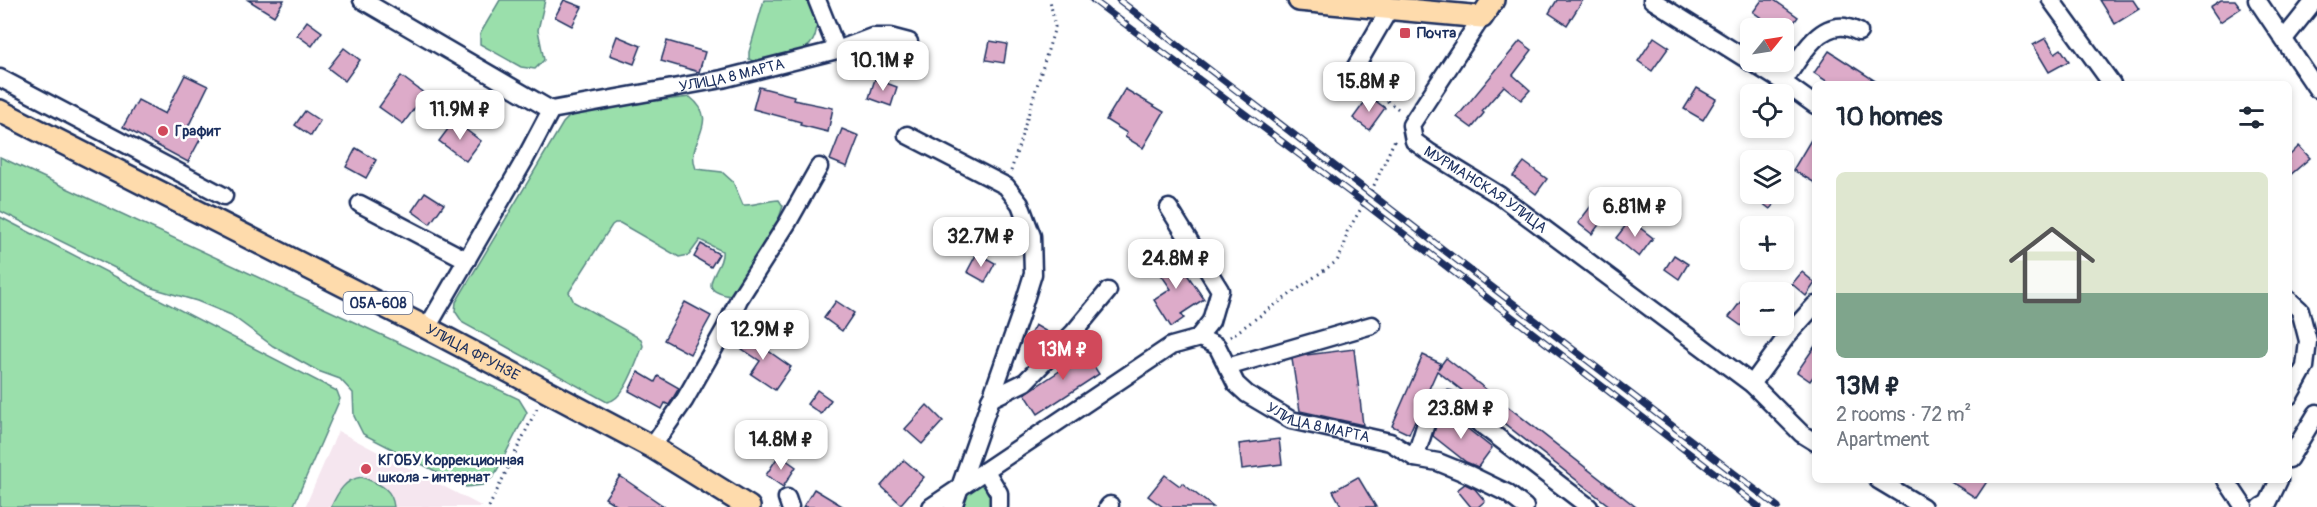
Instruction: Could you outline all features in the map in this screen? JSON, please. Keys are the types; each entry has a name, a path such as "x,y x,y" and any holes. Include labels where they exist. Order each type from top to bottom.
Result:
{"main road":[{"name":"МУРМАНСКАЯ УЛИЦА","path":"1299,0 1487,8"},
{"name":"УЛИЦА ФРУНЗЕ","path":"0,111 427,328 652,447 738,504"}],"street":[{"path":"362,0 551,110 427,328"},
{"path":"817,0 837,50"},
{"path":"1652,0 1783,82 1812,103"},
{"path":"2051,0 2110,81"},
{"path":"2257,0 2317,89"},
{"path":"2284,39 2315,0"},
{"path":"1352,75 1397,5"},
{"name":"МУРМАНСКАЯ УЛИЦА","path":"1487,8 1411,125 1414,141 1499,195 1752,384 1802,434 1812,440"},
{"path":"1783,82 1811,42 1828,30 1845,27 1859,32"},
{"name":"УЛИЦА 8 МАРТА","path":"551,110 722,79 837,50 872,37 890,37 909,42"},
{"path":"0,78 224,196"},
{"path":"96,160 105,133"},
{"path":"907,135 1006,186 1020,204 1032,236 1033,274 953,507"},
{"path":"652,447 684,401 725,329 739,299 788,222 819,167"},
{"path":"360,204 467,260"},
{"path":"1169,208 1220,290 1211,321 1199,336 1200,338"},
{"path":"990,399 1025,382 1074,332 1108,291"},
{"path":"2292,391 2305,367 2308,341 2294,305"},
{"path":"1752,384 1787,336 1812,308"},
{"path":"1227,367 1372,325"},
{"path":"931,507 1171,346 1200,338 1217,346"},
{"name":"УЛИЦА 8 МАРТА","path":"1217,346 1236,384 1246,393 1291,420 1390,442 1415,458 1438,462 1470,475 1507,493 1525,507"},
{"path":"1415,458 1429,414 1436,401 1449,400 1589,507"},
{"path":"2292,454 2317,413"},
{"path":"986,471 999,493 1001,505"},
{"path":"1884,483 1923,507"},
{"path":"2228,483 2244,507"},
{"path":"2261,507 2268,503 2278,483"}],"path":[{"path":"1006,186 1055,27 1050,0"},
{"path":"1352,75 1402,111 1401,120"},
{"path":"1217,346 1337,261 1344,248 1347,232 1371,192 1397,137"},
{"path":"489,507 545,391"}],"shaded area":[{"name":"КГОБУ Коррекционная школа - интернат","path":"338,431 483,507 305,507"}],"green space":[{"path":"500,0 545,0 538,30 544,60 535,69 521,67 480,44 480,34"},
{"path":"764,0 812,0 816,18 813,41 806,48 785,56 756,63 749,59"},
{"path":"690,97 699,106 703,115 703,124 695,150 696,169 722,172 733,182 743,205 779,200 783,206 776,227 739,288 731,296 719,293 713,289 711,284 722,258 722,251 700,240 689,255 679,257 620,223 612,225 569,292 574,302 641,339 643,346 629,379 619,395 607,402 463,323 455,311 456,302 563,123 572,114 587,109"},
{"path":"0,157 519,399 527,412 494,476 483,485 466,487 363,434 354,416 353,393 340,379 318,371 273,346 231,315 197,301 152,288 0,211"},
{"path":"0,217 337,391 340,399 293,507 0,507"},
{"path":"362,477 379,484 387,491 393,500 394,507 331,507 339,491 347,483"},
{"path":"986,481 991,485 993,507 959,507 969,491"}],"building":[{"path":"248,0 284,0 274,16"},
{"path":"564,0 582,7 572,26 555,17"},
{"path":"1557,0 1583,0 1567,25 1549,13"},
{"path":"1762,0 1774,0 1798,17 1794,23 1794,18 1762,18 1753,12"},
{"path":"2100,0 2133,0 2139,9 2115,24"},
{"path":"2221,0 2235,0 2241,8 2220,22 2210,7"},
{"path":"307,21 322,32 312,46 297,35"},
{"path":"617,36 641,46 634,64 610,55"},
{"path":"1654,37 1669,47 1652,71 1638,61"},
{"path":"2046,38 2055,53 2061,49 2069,61 2049,72 2033,45"},
{"path":"667,41 705,52 699,72 661,61"},
{"path":"990,41 1007,44 1004,63 986,60"},
{"path":"1520,41 1532,50 1513,75 1530,90 1521,100 1504,86 1482,111 1484,113 1472,128 1457,117"},
{"path":"344,48 360,60 345,81 328,68"},
{"path":"1829,51 1875,81 1826,81 1814,73"},
{"name":"Графит","path":"185,75 208,86 188,127 203,134 188,162 123,127 138,100 165,114"},
{"path":"401,76 425,94 403,124 379,107"},
{"path":"875,79 897,87 891,106 869,98"},
{"path":"759,87 794,96 793,100 833,108 828,132 753,109"},
{"path":"1697,88 1716,99 1703,120 1684,109"},
{"path":"1125,89 1164,112 1143,148 1125,137 1127,133 1106,120"},
{"path":"1369,96 1385,108 1369,130 1353,118"},
{"path":"305,111 320,121 311,136 295,125"},
{"path":"454,121 481,141 466,161 439,141"},
{"path":"842,129 859,136 847,167 830,160"},
{"path":"1812,138 1812,181 1794,171 1794,168"},
{"path":"2299,146 2310,158 2292,173 2292,153"},
{"path":"356,148 376,160 366,178 346,167"},
{"path":"1524,162 1547,179 1536,194 1513,176"},
{"path":"425,192 444,204 430,224 412,211"},
{"path":"1763,204 1774,204 1770,209"},
{"path":"1591,206 1605,217 1592,234 1578,223"},
{"path":"1630,220 1653,238 1639,257 1616,238"},
{"path":"701,244 719,254 711,267 694,257"},
{"path":"1171,251 1204,299 1181,314 1184,318 1171,327 1154,300 1171,289 1153,263"},
{"path":"977,253 995,263 985,282 967,272"},
{"path":"1674,255 1688,264 1679,279 1665,269"},
{"path":"1802,272 1812,280 1812,287 1806,296 1794,286 1794,282"},
{"path":"836,301 854,313 842,331 824,318"},
{"path":"685,302 711,316 690,354 664,340"},
{"path":"1740,302 1740,325 1729,317"},
{"path":"1035,325 1049,333 1038,353 1024,346"},
{"path":"737,329 791,367 775,390 751,374 760,361 730,341"},
{"path":"1081,346 1099,374 1038,414 1025,394 1067,366 1062,359"},
{"path":"1354,349 1363,425 1300,411 1292,359"},
{"path":"1812,350 1812,378 1810,381 1797,372"},
{"path":"1423,355 1440,363 1438,369 1446,358 1636,507 1611,507 1437,371 1409,434 1392,426"},
{"path":"638,372 655,382 658,376 679,388 669,405 665,403 662,409 629,391"},
{"path":"817,390 831,400 821,414 807,404"},
{"path":"927,405 943,421 922,444 905,429"},
{"path":"1445,411 1492,448 1478,467 1466,462 1433,436 1438,419"},
{"path":"1279,439 1282,464 1242,469 1239,444"},
{"path":"779,455 796,467 783,487 766,475"},
{"path":"904,460 924,477 901,504 881,486"},
{"path":"1165,475 1180,486 1182,483 1213,507 1163,507 1148,496"},
{"path":"620,476 665,507 619,507 605,498"},
{"path":"1358,477 1376,507 1342,507 1333,491"},
{"path":"1953,483 1986,483 1976,498"},
{"path":"1465,484 1475,489 1485,501 1478,507 1471,507 1457,490"},
{"path":"814,489 844,507 803,507"}],"railway":[{"path":"1093,0 1364,203 1759,507"},
{"path":"1119,0 1778,507"}],"place":[{"name":"Почта","path":"1405,33"},
{"name":"Графит","path":"163,131"},
{"name":"КГОБУ Коррекционная школа - интернат","path":"366,469"}]}
